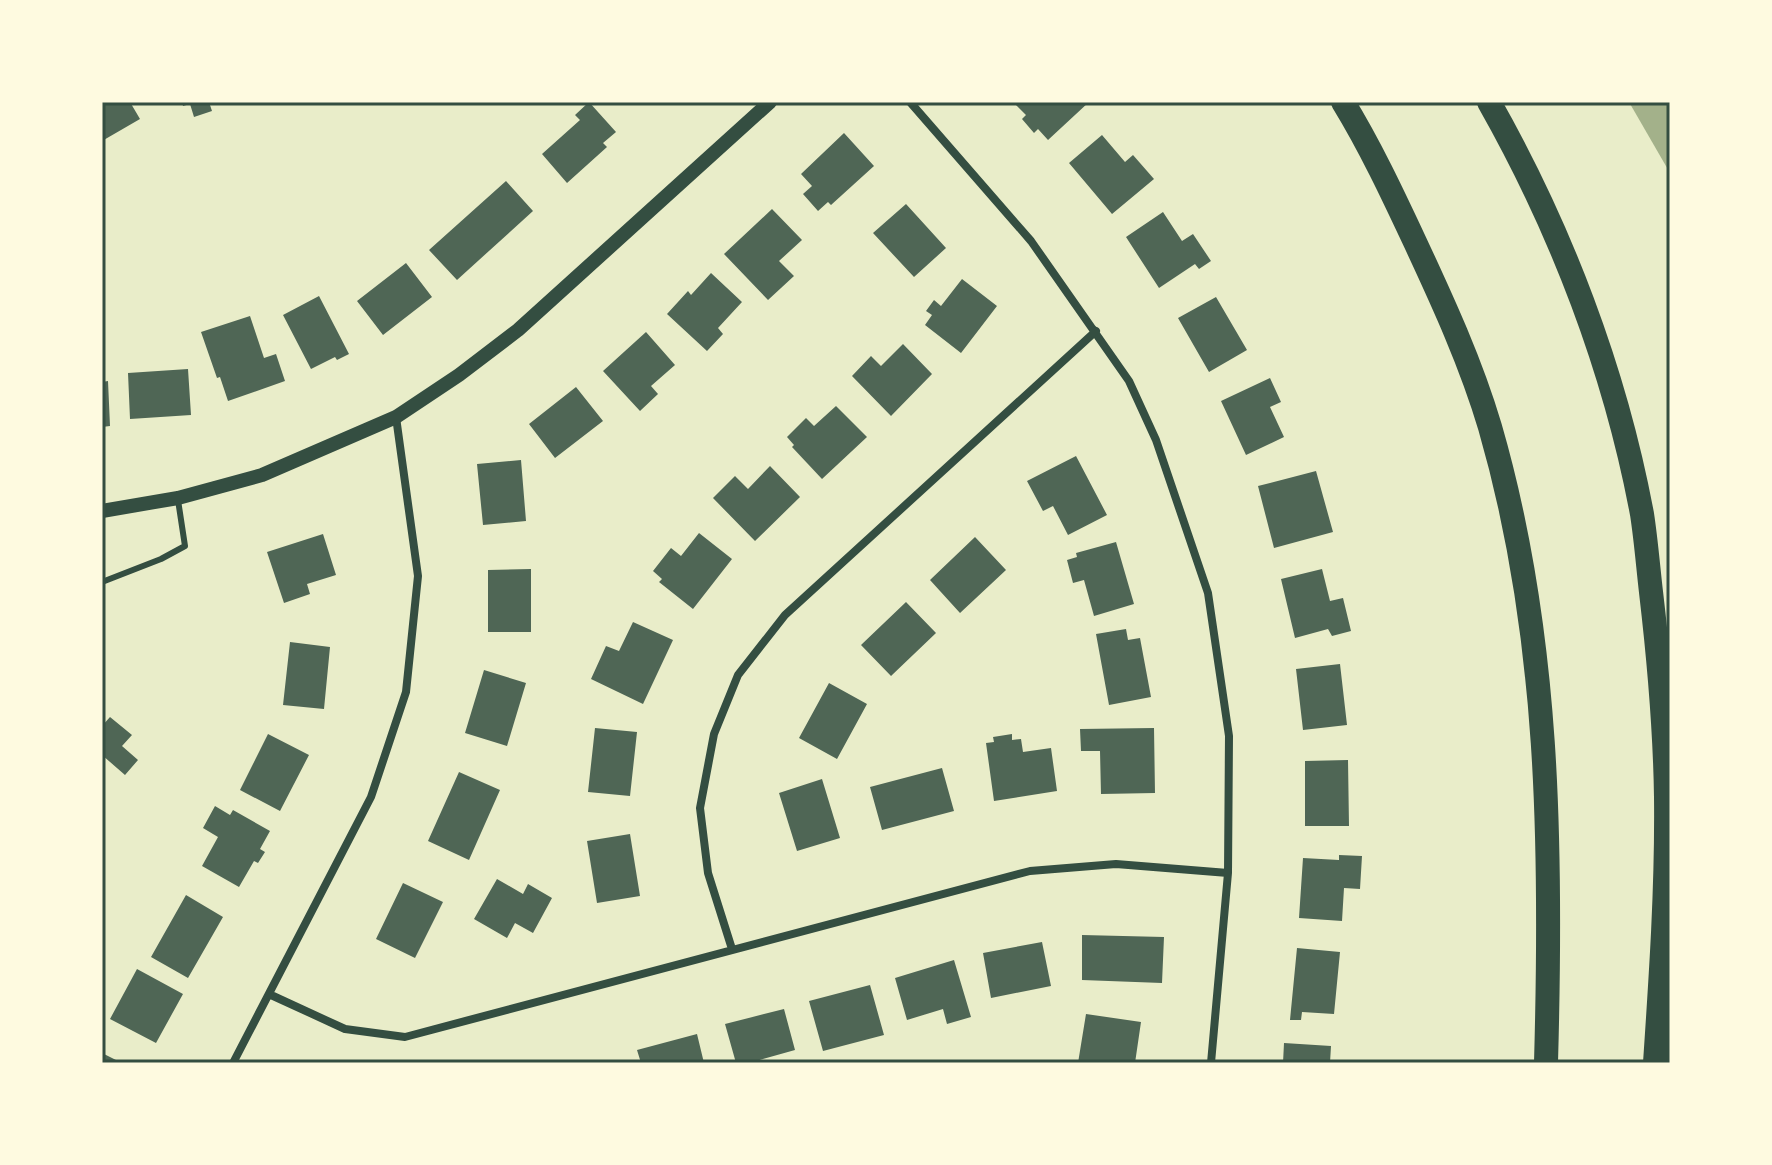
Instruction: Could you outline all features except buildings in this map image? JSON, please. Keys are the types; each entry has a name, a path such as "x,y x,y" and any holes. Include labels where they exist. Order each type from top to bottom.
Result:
{"highway":[{"path":"1343,102 1403,217 1445,307 1489,425 1518,546 1537,655 1547,790 1549,944 1546,1063"},
{"path":"1489,102 1517,152 1567,260 1610,383 1642,515 1658,655 1666,797 1663,947 1655,1063"}],"street":[{"path":"102,511 178,498 262,475 396,417 518,330 770,102"},
{"path":"910,102 1031,241 1129,381 1156,440 1208,593 1229,736 1228,873 1211,1063"},
{"path":"732,949 708,873 700,808 714,734 738,675 785,615 1096,331"},
{"path":"233,1063 271,995 371,797 406,692 418,576 396,417"},
{"path":"271,995 345,1029 405,1037 1030,871 1116,864 1228,873"}],"lane":[{"path":"102,582 185,546 178,498"}],"shaded area":[{"path":"1629,102 1670,102 1670,173"}]}
